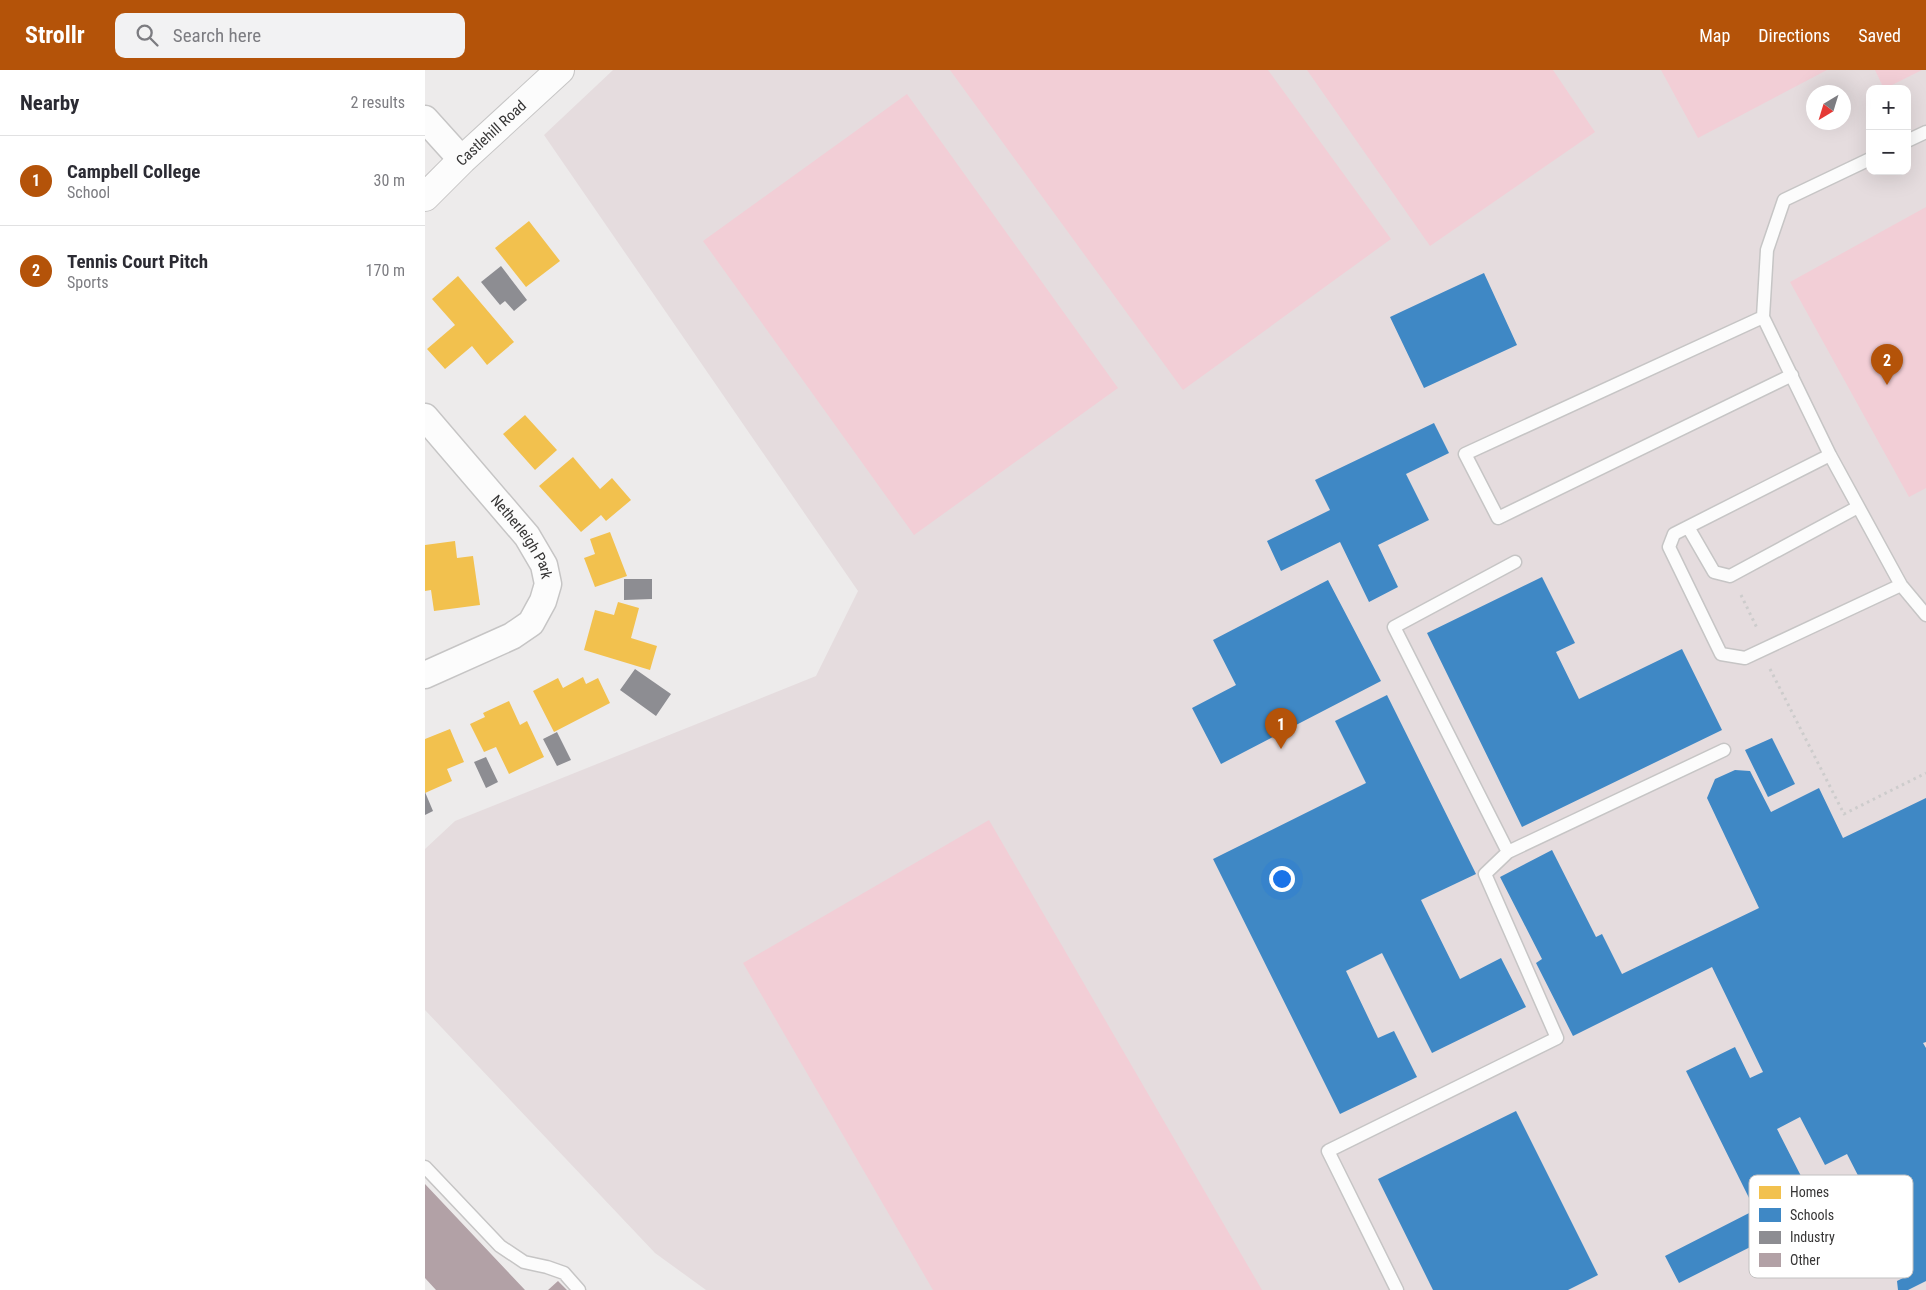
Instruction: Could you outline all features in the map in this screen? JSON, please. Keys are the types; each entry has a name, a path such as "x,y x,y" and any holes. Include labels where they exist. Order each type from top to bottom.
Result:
{"street":[{"name":"Castlehill Road","path":"425,197 560,70"},
{"path":"425,119 463,160"},
{"name":"Netherleigh Park","path":"425,417 527,536 545,565 548,584 543,601 531,623 512,636 425,675"}],"lane":[{"path":"1911,139 1926,132"},
{"path":"1866,160 1783,200 1767,250 1763,317 1830,455 1858,507 1901,585 1926,615"},
{"path":"1763,317 1465,454 1498,518 1792,375"},
{"path":"1830,455 1674,534 1669,546 1721,654 1745,658 1901,585"},
{"path":"1688,527 1714,572 1730,576 1858,507"},
{"path":"1508,852 1394,627 1515,562"},
{"path":"1397,1290 1328,1151 1557,1038 1485,874 1508,852 1724,750"},
{"path":"425,1167 500,1246 524,1262 564,1273 579,1290"}],"path":[{"path":"1730,576 1767,647 1770,668 1844,814 1926,773"}],"shaded area":[{"path":"613,70 1926,70 1926,1290 706,1290 655,1253 425,1010 425,849 455,821 816,676 858,591 544,135"},
{"path":"950,70 1268,70 1391,239 1183,390"},
{"path":"1307,70 1553,70 1595,132 1430,246"},
{"path":"1661,70 1827,70 1698,138"},
{"path":"1875,70 1922,70 1892,85 1882,85"},
{"path":"907,94 1118,388 914,535 703,241"},
{"path":"1926,207 1926,488 1909,497 1790,282"},
{"path":"989,820 1262,1290 933,1290 743,963"}],"building: Homes":[{"path":"529,221 560,261 526,287 495,248"},
{"path":"458,276 514,342 487,365 472,346 445,369 427,349 455,325 432,299"},
{"path":"525,415 557,450 535,470 503,434"},
{"path":"573,457 600,489 612,478 631,500 606,521 601,515 581,532 539,486"},
{"path":"610,532 627,576 595,587 584,558 595,554 590,539"},
{"path":"455,541 457,558 473,556 480,605 434,611 431,590 425,591 425,545"},
{"path":"618,602 639,608 631,638 657,646 650,670 584,650 595,610 614,615"},
{"path":"583,677 586,684 598,678 610,703 554,732 533,691 558,678 563,688"},
{"path":"509,701 520,725 527,721 544,757 509,774 496,747 484,752 470,724 485,717 483,713"},
{"path":"450,729 464,762 447,769 452,781 425,793 425,739"}],"building: Schools":[{"path":"1484,273 1517,345 1424,388 1390,317"},
{"path":"1434,423 1449,453 1406,474 1429,520 1378,545 1398,587 1369,602 1340,542 1281,571 1267,541 1330,510 1315,480"},
{"path":"1542,577 1575,643 1556,652 1579,699 1682,649 1722,730 1522,827 1427,633"},
{"path":"1328,580 1381,681 1221,764 1192,708 1236,685 1213,640"},
{"path":"1387,695 1476,874 1421,900 1460,979 1501,958 1526,1007 1432,1053 1382,953 1346,971 1378,1038 1394,1031 1417,1077 1340,1114 1213,859 1366,783 1335,721"},
{"path":"1772,738 1795,784 1768,797 1745,750"},
{"path":"1735,770 1750,771 1771,812 1819,788 1843,838 1926,798 1926,1042 1923,1043 1926,1048 1926,1281 1908,1290 1898,1290 1897,1281 1903,1278 1913,1278 1913,1175 1858,1175 1847,1154 1825,1165 1800,1117 1777,1129 1800,1175 1749,1175 1749,1198 1686,1071 1735,1047 1750,1078 1763,1072 1712,967 1573,1036 1536,963 1542,959 1500,877 1552,850 1596,937 1602,934 1622,974 1759,908 1707,798 1715,779"},
{"path":"1516,1111 1598,1275 1568,1290 1433,1290 1378,1179"},
{"path":"1749,1213 1749,1248 1679,1283 1665,1256"}],"building: Industry":[{"path":"501,266 527,300 514,311 505,301 500,305 481,282"},
{"path":"624,579 652,579 652,599 624,600"},
{"path":"635,669 671,694 656,716 620,690"},
{"path":"557,732 571,760 557,766 543,739"},
{"path":"486,757 498,782 486,788 474,762"},
{"path":"425,792 433,811 425,815"}],"building: Other":[{"path":"425,1184 525,1290 436,1290 425,1278"},
{"path":"558,1281 567,1290 548,1290"}],"place":[{"name":"Tennis Court Pitch","path":"1887,385"},
{"name":"Campbell College","path":"1281,749"}]}
